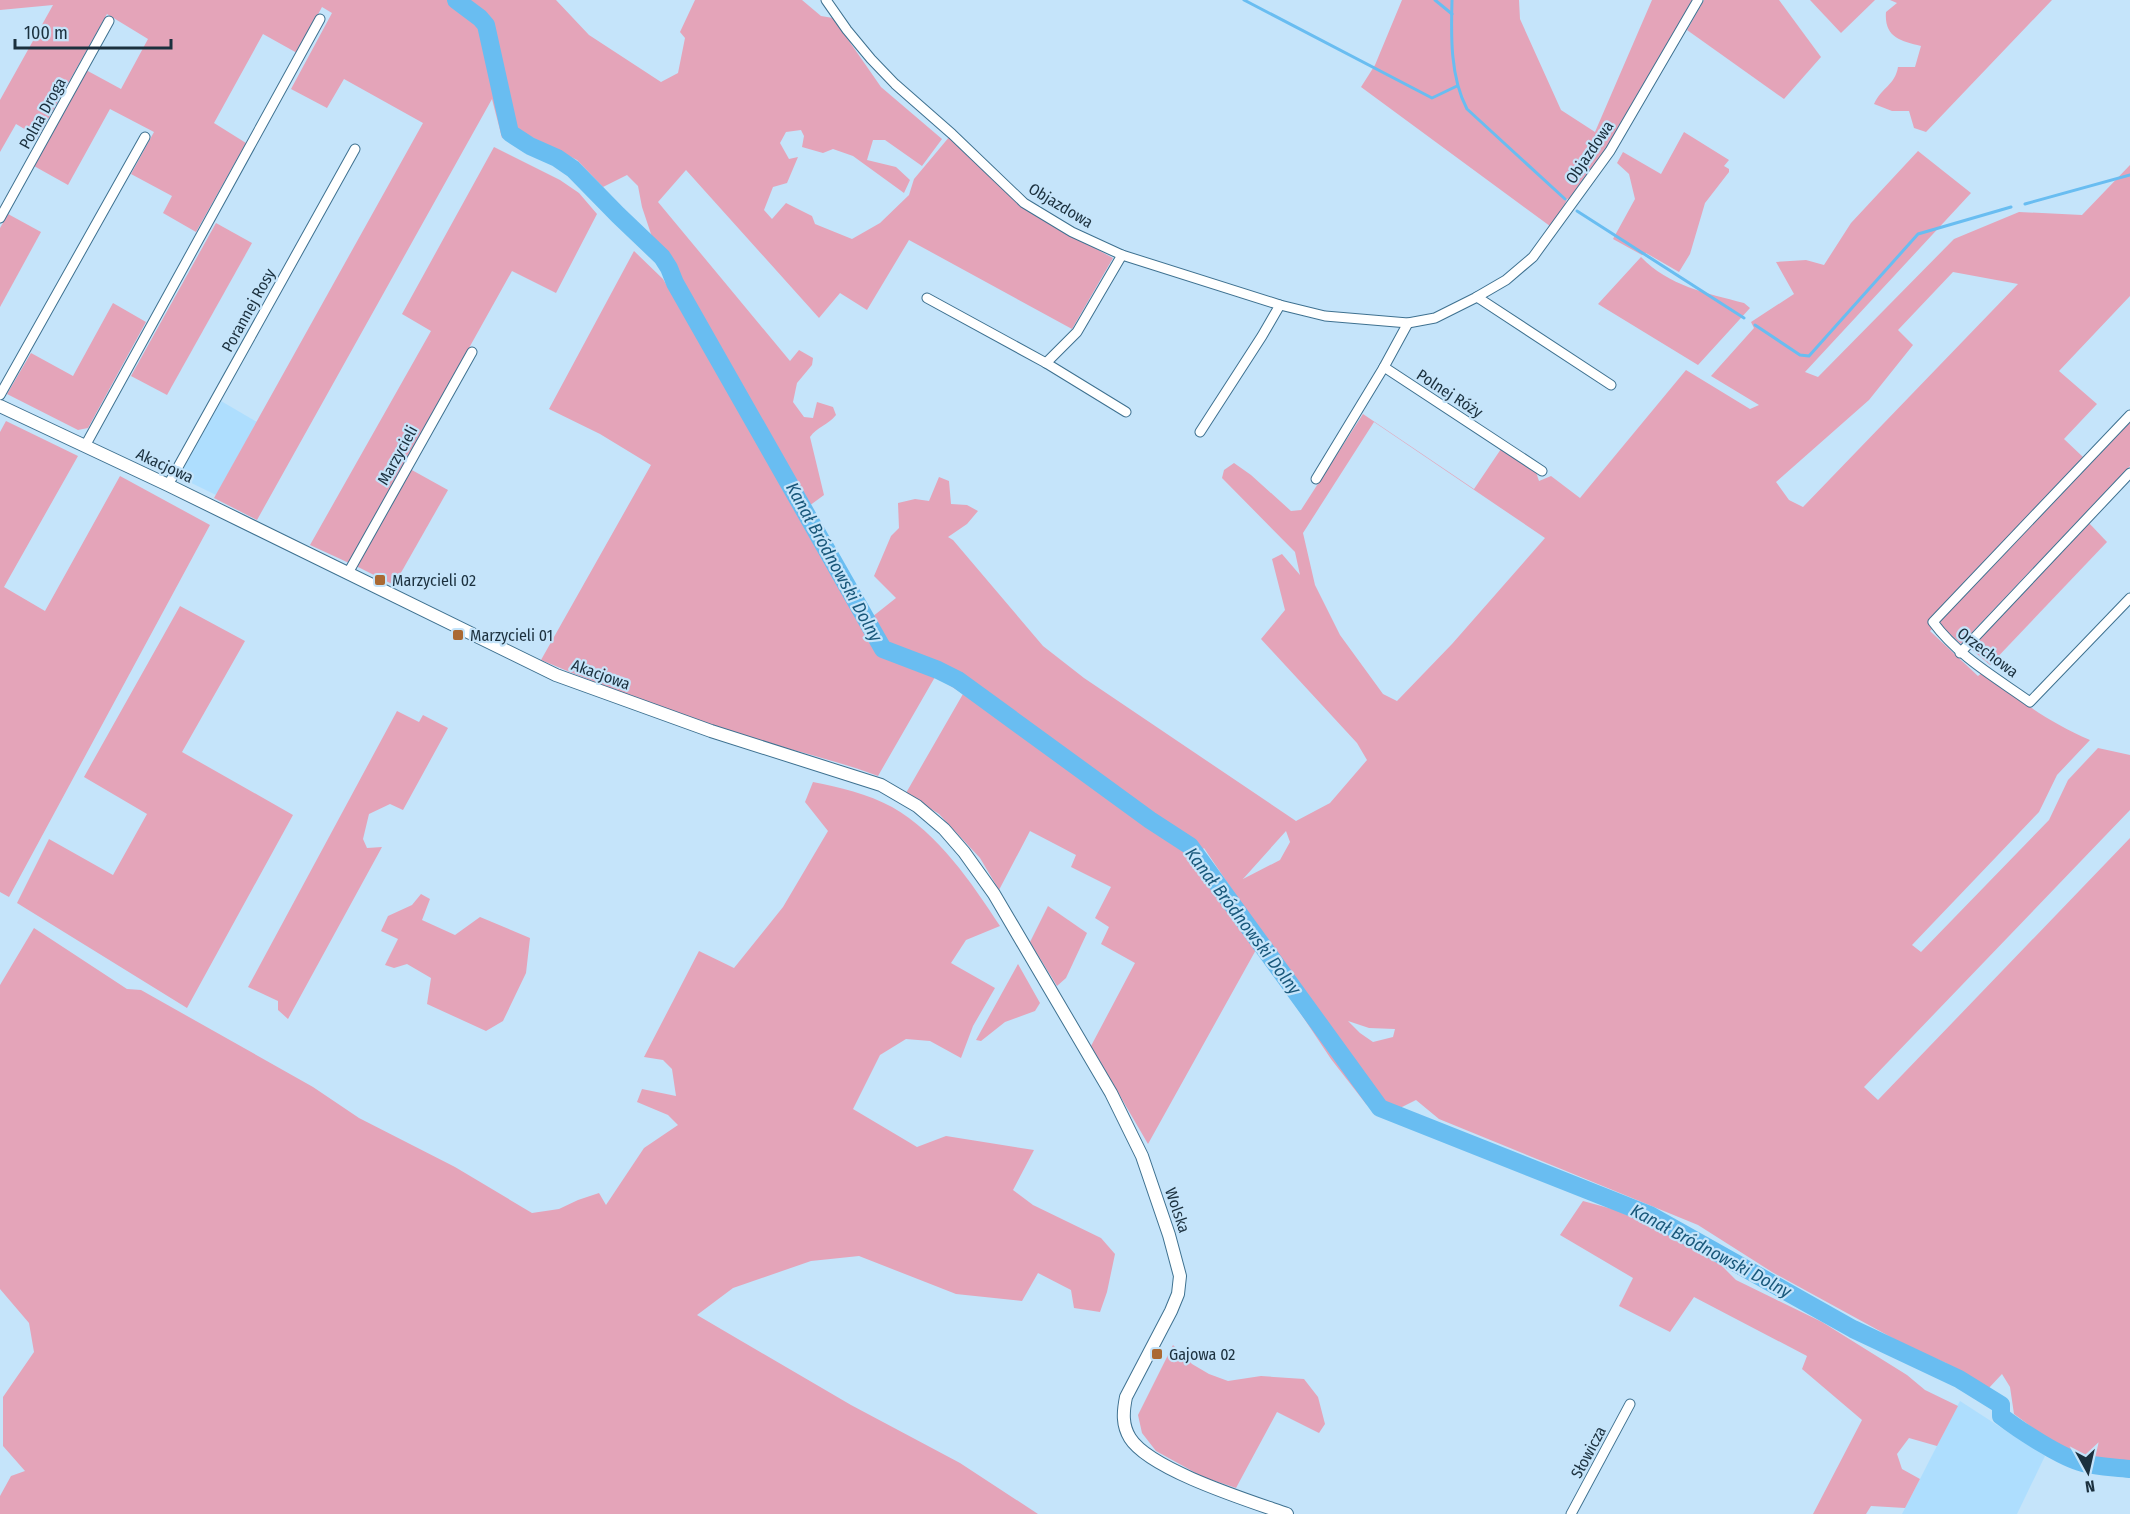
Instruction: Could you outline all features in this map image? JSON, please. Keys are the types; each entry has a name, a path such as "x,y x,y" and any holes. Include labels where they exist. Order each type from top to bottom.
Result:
{"street":[{"name":"Objazdowa","path":"826,0 847,30 895,84 952,134 1024,203 1072,232 1122,255 1280,305 1325,315 1408,323 1435,318 1478,297 1506,280 1533,257 1610,151 1698,0"},
{"path":"85,446 320,20"},
{"name":"Polna Droga","path":"0,218 110,21"},
{"path":"0,395 145,137"},
{"name":"Porannej Rosy","path":"168,485 355,149"},
{"path":"1046,363 1077,332 1122,255"},
{"path":"1478,297 1611,385"},
{"path":"927,298 1046,363 1126,412"},
{"path":"1200,432 1280,305"},
{"path":"1316,479 1408,323"},
{"name":"Marzycieli","path":"348,573 472,352"},
{"name":"Polnej Róży","path":"1384,367 1542,471"},
{"name":"Akacjowa","path":"0,406 168,485 556,675 711,731 881,785 917,806 964,852"},
{"name":"Orzechowa","path":"2130,416 1933,622 1960,653 2030,702 2130,598"},
{"path":"1960,653 2130,473"},
{"name":"Wolska","path":"964,852 994,894 1127,1124 1142,1156 1177,1260 1180,1276 1178,1294 1126,1397 1123,1410 1124,1422 1130,1437 1140,1449 1162,1464 1201,1483 1287,1514"},
{"name":"Słowicza","path":"1572,1514 1630,1404"}],"shaded area":[{"path":"0,0 556,0 589,35 661,82 678,73 685,38 680,32 695,0 802,0 821,16 833,18 881,87 942,139 922,166 885,140 873,140 867,160 896,167 910,180 904,193 853,156 833,149 823,153 802,147 804,136 801,130 786,132 780,143 789,159 798,157 787,183 773,187 764,210 772,219 786,203 812,216 815,224 852,239 880,223 909,195 914,179 950,136 1065,232 1113,258 1072,329 909,240 867,310 840,293 819,318 686,170 658,202 790,361 799,350 813,358 812,365 797,383 793,402 804,417 813,418 817,402 833,407 836,415 810,437 824,495 809,506 872,617 896,598 874,576 891,536 899,528 898,503 915,499 929,501 939,477 949,481 951,504 967,505 978,511 967,524 948,537 1043,646 1084,678 1296,821 1330,803 1367,760 1357,743 1261,639 1285,610 1272,559 1282,554 1300,575 1295,552 1222,478 1224,470 1234,463 1291,511 1301,510 1363,414 1474,489 1501,449 1536,472 1539,481 1551,476 1580,498 1686,370 1750,409 1759,405 1711,376 1754,328 1751,322 1794,294 1776,262 1806,260 1824,265 1851,223 1918,151 1971,193 1805,372 1818,377 1954,239 2019,212 2082,215 2130,165 2130,296 2059,371 2097,404 2064,439 2083,457 1929,621 1934,627 1930,631 1978,676 1983,672 2034,710 2090,740 2057,775 2039,812 1912,945 1921,952 2049,820 2068,780 2098,748 2130,755 2130,810 1864,1087 1878,1100 2130,838 2130,1464 2086,1459 2049,1440 2014,1414 2010,1387 2002,1374 1988,1389 1946,1363 1909,1347 1772,1272 1698,1225 1439,1119 1416,1100 1400,1108 1390,1119 1366,1104 1331,1059 1257,948 1148,1144 1091,1046 1135,963 1101,944 1109,927 1095,918 1111,887 1071,867 1076,855 1030,831 999,890 980,858 939,814 906,793 963,694 935,677 878,776 685,716 541,660 651,465 600,434 549,409 634,251 663,279 675,299 686,288 653,240 638,186 627,175 603,187 577,160 514,128 502,138 492,99 257,520 214,498 423,123 344,79 327,108 291,89 332,13 322,7 297,53 263,34 214,123 246,143 196,232 163,213 172,196 131,174 154,132 110,109 68,185 34,166 86,70 121,89 148,39 107,14 38,137 16,124 0,152 0,100 53,5 0,10","holes":["1953,272 2018,284 1803,507 1789,500 1776,482 1869,400 1913,345 1898,330","1374,422 1545,538 1452,644 1397,701 1383,694 1340,635 1315,585 1303,533","1286,831 1290,842 1280,860 1243,879","1204,848 1264,937 1257,947 1193,858","1348,1021 1369,1028 1395,1029 1393,1037 1373,1042 1360,1033"]},
{"path":"1402,0 1519,0 1520,19 1561,110 1595,132 1652,0 1694,0 1612,141 1572,198 1567,199 1554,229 1361,87 1375,65"},
{"path":"1704,0 1779,0 1821,57 1784,99 1687,30"},
{"path":"1810,0 1875,0 1841,33"},
{"path":"1890,0 2052,0 1926,132 1914,128 1909,111 1892,111 1874,104 1894,78 1898,67 1915,67 1921,46 1900,40 1891,32 1886,20 1886,12 1897,3"},
{"path":"1684,132 1729,160 1724,166 1729,169 1729,172 1705,203 1690,254 1679,272 1646,253 1642,255 1613,239 1635,199 1629,174 1617,163 1623,152 1661,174"},
{"path":"494,147 560,180 579,193 597,214 556,293 512,271 349,563 310,545 431,331 402,314"},
{"path":"8,214 41,232 0,307 0,228"},
{"path":"216,223 252,243 167,395 131,376"},
{"path":"1641,257 1676,282 1702,292 1744,303 1750,308 1698,365 1598,304"},
{"path":"113,303 146,322 88,428 78,430 7,394 31,353 73,376"},
{"path":"221,401 257,422 216,495 179,477"},
{"path":"2130,419 2130,466 1961,644 1938,623"},
{"path":"6,421 78,456 4,587 45,611 120,476 210,525 9,897 0,892 0,432"},
{"path":"410,469 448,490 394,585 356,566"},
{"path":"2089,523 2107,542 1990,665 1970,648"},
{"path":"180,606 245,641 182,752 293,815 187,1008 17,903 49,839 113,875 147,814 84,777"},
{"path":"397,711 419,722 423,715 448,728 403,810 390,804 369,814 363,839 367,848 382,847 288,1019 278,1010 278,1001 248,987"},
{"path":"813,782 873,798 909,818 953,860 1000,926 966,940 951,963 995,988 973,1026 961,1058 930,1041 906,1039 880,1055 853,1109 917,1147 946,1136 1034,1150 1013,1190 1033,1205 1101,1238 1115,1254 1107,1292 1100,1312 1074,1308 1071,1290 1038,1273 1022,1301 956,1294 859,1256 811,1261 733,1288 697,1315 851,1405 960,1463 1038,1514 0,1514 0,1496 11,1476 25,1471 3,1446 3,1397 34,1352 29,1323 0,1289 0,985 34,928 127,989 141,990 313,1087 359,1118 455,1167 532,1213 559,1209 599,1193 606,1205 644,1148 678,1125 668,1115 637,1102 642,1089 676,1096 672,1069 663,1060 644,1057 699,951 734,968 783,907 828,831 805,802"},
{"path":"421,894 430,899 422,920 455,935 480,917 530,938 526,973 503,1021 486,1031 427,1004 431,978 407,964 394,968 385,965 398,939 381,931 388,916 412,905"},
{"path":"1048,906 1087,933 1066,978 1057,986 1030,942"},
{"path":"1018,964 1040,1003 1035,1011 1005,1022 981,1041 976,1040"},
{"path":"1583,1201 1616,1210 1688,1244 1721,1265 1736,1280 1822,1322 1907,1375 1925,1390 1958,1406 1937,1446 1909,1438 1897,1454 1902,1469 1920,1479 1905,1508 1871,1506 1866,1514 1813,1514 1862,1420 1802,1369 1807,1356 1694,1297 1670,1332 1619,1306 1633,1278 1560,1235"},
{"path":"1173,1345 1192,1364 1228,1381 1261,1376 1304,1379 1318,1397 1325,1424 1319,1433 1277,1412 1236,1488 1203,1477 1156,1451 1142,1433 1138,1415"},
{"path":"1960,1401 2045,1456 2017,1514 1902,1514"}],"waterway":[{"name":"Kanał Bródnowski Dolny","path":"456,0 486,25 510,133 573,169 662,257 883,649 958,680 1150,820 1190,846 1380,1108 1650,1215 1853,1329 1959,1379 2001,1405 2001,1416 2053,1450 2083,1463 2130,1469"},
{"path":"1244,0 1432,98 1457,86"},
{"path":"1435,0 1452,14"},
{"path":"1452,0 1455,70 1461,97 1467,109 1565,199"},
{"path":"2025,204 2130,175"},
{"path":"1755,325 1800,355 1809,356 1918,234 2011,207"},
{"path":"1577,211 1744,318"}],"place":[{"name":"Marzycieli 02","path":"380,580"},
{"name":"Marzycieli 01","path":"458,635"},
{"name":"Gajowa 02","path":"1157,1354"}]}
